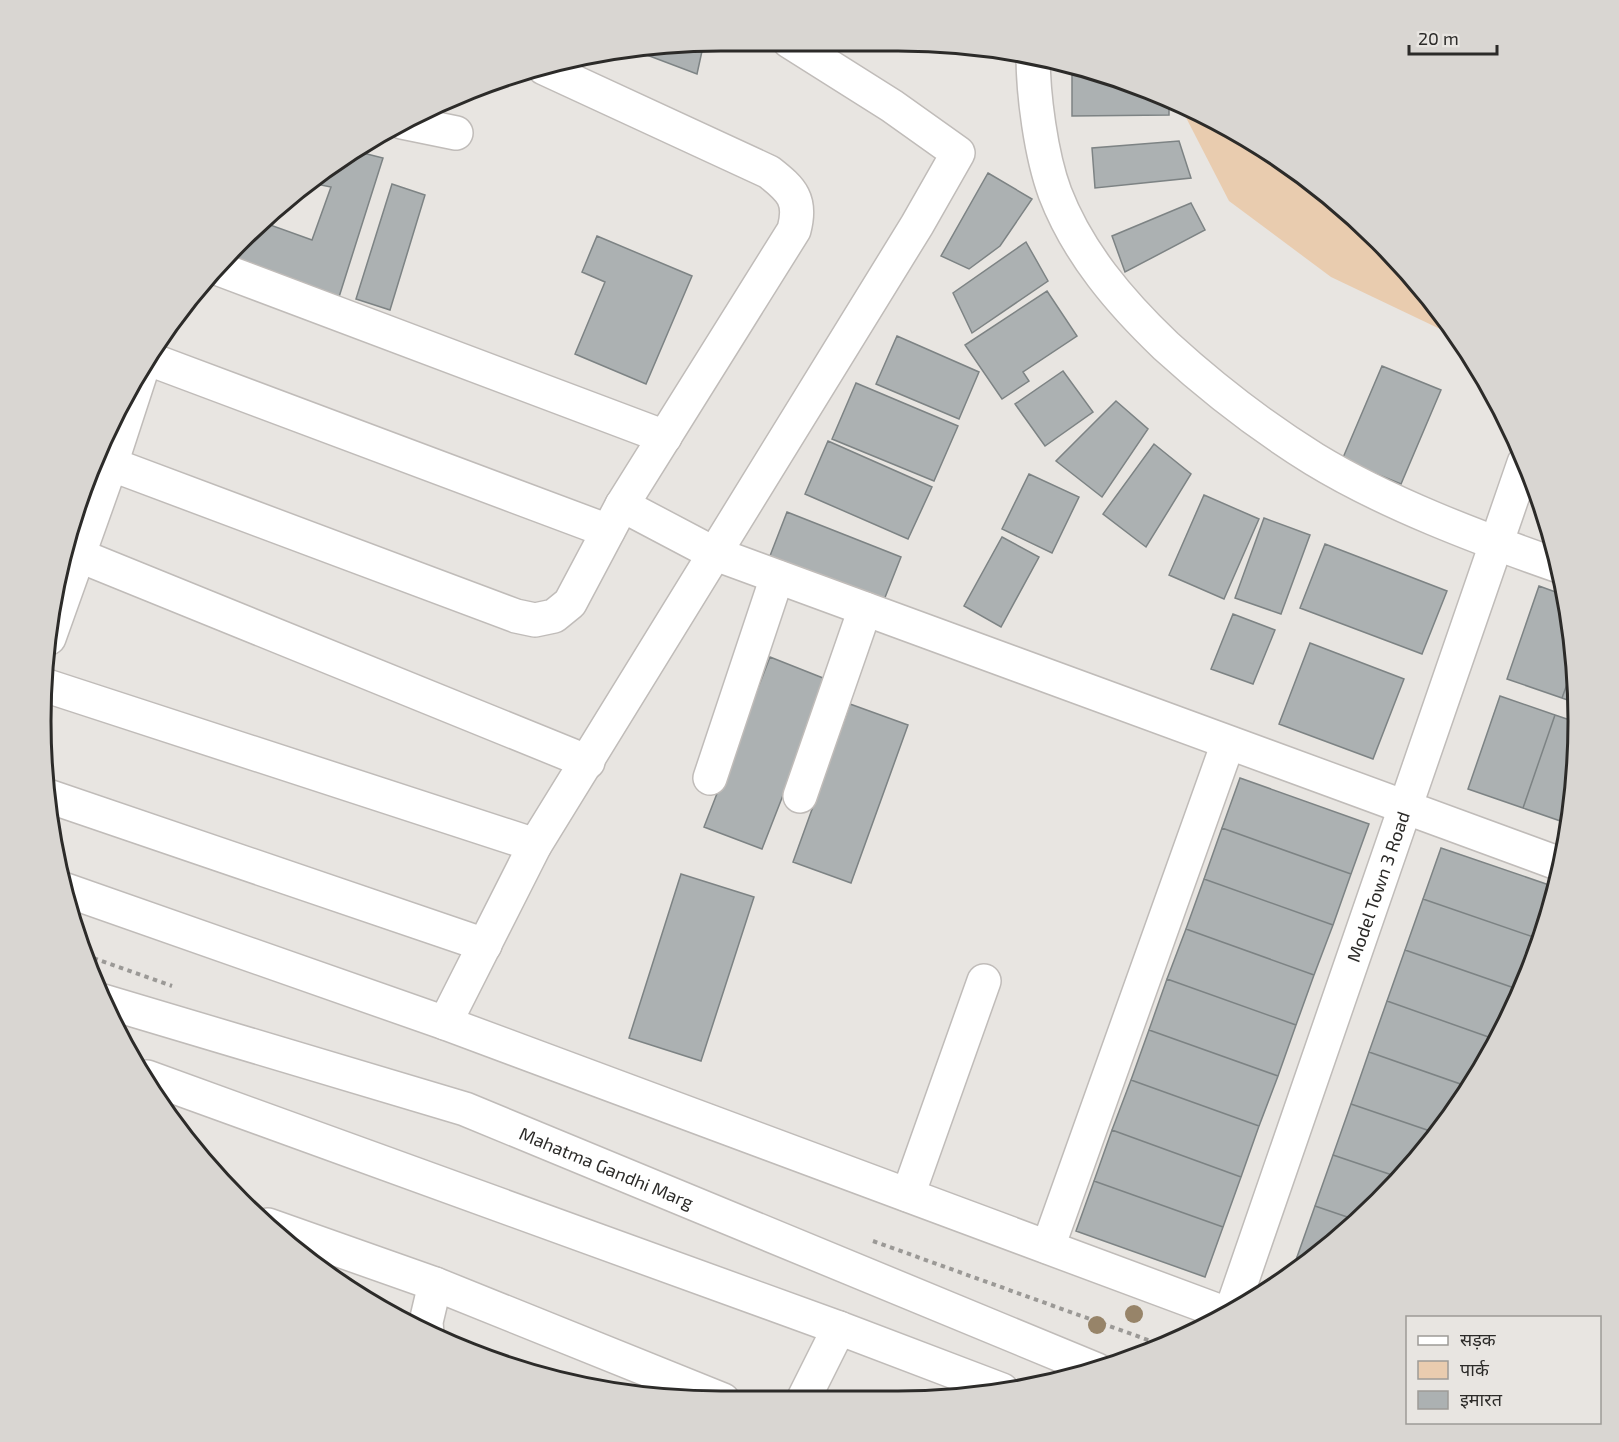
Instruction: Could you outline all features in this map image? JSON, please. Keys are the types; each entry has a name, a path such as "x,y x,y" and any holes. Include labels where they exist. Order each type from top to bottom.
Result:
{"street":[{"path":"445,1023 535,845 917,225 958,153 892,106 805,51"},
{"path":"1034,65 1040,129 1055,192 1083,249 1102,278 1142,322 1201,378 1315,459 1398,501 1495,544 1548,562"},
{"path":"63,599 78,555 104,461 516,616 535,620 554,616 570,603 615,518 794,230 798,214 796,200 787,186 769,172 554,73"},
{"path":"416,125 456,133"},
{"path":"224,271 665,437"},
{"path":"156,361 713,553 1553,861"},
{"name":"Model Town 3 Road","path":"1233,1301 1520,474"},
{"path":"78,555 588,762"},
{"path":"710,778 777,577"},
{"path":"800,796 865,609"},
{"path":"52,688 535,845"},
{"path":"1048,1247 1228,743"},
{"path":"56,799 485,945"},
{"path":"74,893 445,1023 1218,1309"},
{"path":"908,1195 984,981"},
{"name":"Mahatma Gandhi Marg","path":"114,1004 465,1109 1083,1364"},
{"path":"156,1080 839,1328 988,1385"},
{"path":"287,1232 435,1284 699,1391"},
{"path":"426,1322 435,1284"},
{"path":"808,1391 839,1328"}],"green space":[{"path":"1185,116 1233,141 1270,164 1340,217 1402,279 1441,329 1331,277 1229,201"}],"building":[{"path":"702,51 697,74 648,55"},
{"path":"1072,74 1169,109 1169,115 1072,116"},
{"path":"1179,141 1191,178 1095,188 1092,148"},
{"path":"366,154 383,158 339,297 235,260 270,225 312,240 331,187 319,185"},
{"path":"988,173 1032,199 1000,246 969,269 941,256"},
{"path":"392,184 425,195 390,310 356,299"},
{"path":"1191,203 1205,230 1125,272 1112,236"},
{"path":"597,236 692,276 646,384 575,354 605,282 582,272"},
{"path":"1026,242 1048,281 972,333 953,293"},
{"path":"1047,291 1077,336 1023,372 1029,381 1002,399 965,345"},
{"path":"897,336 979,372 959,419 876,384"},
{"path":"1382,366 1441,390 1401,484 1342,460"},
{"path":"1063,371 1093,412 1045,446 1015,404"},
{"path":"856,383 958,426 934,481 832,439"},
{"path":"1116,401 1148,429 1102,497 1056,461"},
{"path":"828,441 932,487 908,539 805,494"},
{"path":"1154,444 1191,474 1146,547 1103,514"},
{"path":"1029,474 1079,497 1052,553 1002,529"},
{"path":"1204,495 1259,519 1224,599 1169,575"},
{"path":"787,512 901,557 882,605 768,561"},
{"path":"1264,518 1310,535 1281,614 1235,598"},
{"path":"1002,537 1039,557 1001,627 964,606"},
{"path":"1325,544 1447,591 1422,654 1300,608"},
{"path":"1539,586 1555,592 1567,677 1562,698 1507,679"},
{"path":"1233,614 1275,630 1253,684 1211,669"},
{"path":"1310,643 1404,679 1373,759 1279,724"},
{"path":"770,657 828,680 762,849 704,827"},
{"path":"1567,684 1568,700 1562,698"},
{"path":"1500,696 1555,715 1523,808 1468,789"},
{"path":"850,704 908,725 851,883 793,862"},
{"path":"1555,715 1568,719 1567,765 1560,821 1523,808"},
{"path":"1240,778 1369,824 1351,874 1222,828"},
{"path":"1222,828 1351,874 1333,925 1204,879"},
{"path":"1441,848 1547,884 1532,936 1423,899"},
{"path":"681,874 754,897 701,1061 629,1038"},
{"path":"1204,879 1333,925 1314,975 1186,929"},
{"path":"1423,899 1532,936 1512,987 1405,950"},
{"path":"1186,929 1314,975 1296,1025 1167,979"},
{"path":"1405,950 1512,987 1488,1037 1387,1001"},
{"path":"1167,979 1296,1025 1278,1076 1149,1030"},
{"path":"1387,1001 1488,1037 1461,1084 1369,1052"},
{"path":"1149,1030 1278,1076 1259,1126 1131,1080"},
{"path":"1369,1052 1461,1084 1429,1131 1351,1104"},
{"path":"1131,1080 1259,1126 1241,1177 1112,1130"},
{"path":"1351,1104 1429,1131 1391,1175 1333,1155"},
{"path":"1112,1130 1241,1177 1223,1227 1094,1181"},
{"path":"1333,1155 1391,1175 1348,1217 1315,1206"},
{"path":"1094,1181 1223,1227 1205,1277 1076,1231"},
{"path":"1315,1206 1348,1217 1306,1253 1297,1257"}]}
